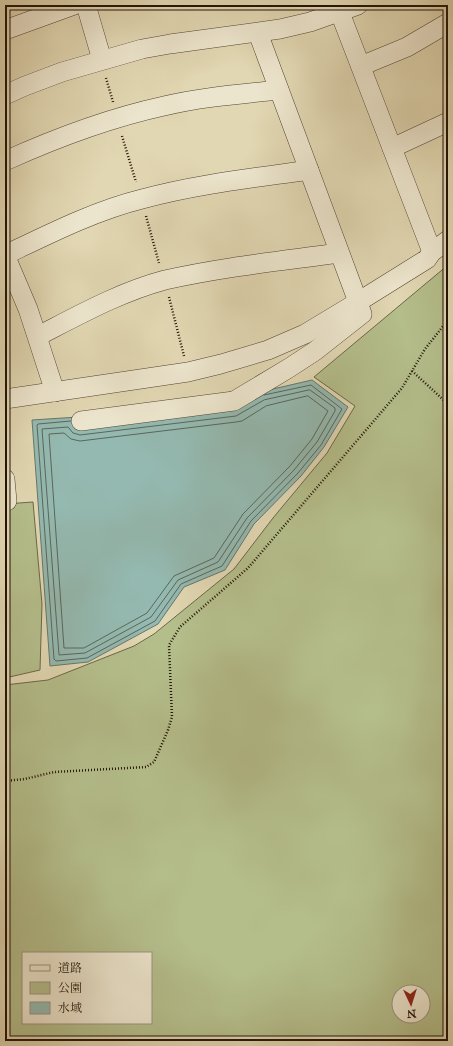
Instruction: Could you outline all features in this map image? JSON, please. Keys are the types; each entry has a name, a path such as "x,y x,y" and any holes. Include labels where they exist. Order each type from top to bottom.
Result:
{"street":[{"path":"5,30 74,5"},
{"path":"86,5 102,60"},
{"path":"5,95 62,72 102,60 170,44 280,29 310,22 345,7 361,66 432,252"},
{"path":"361,66 408,47 448,24"},
{"path":"81,421 234,401 289,368 348,326 362,314 258,33"},
{"path":"5,161 68,134 117,118 165,106 218,97 279,90"},
{"path":"392,148 448,122"},
{"path":"55,392 38,336 5,255 94,215 141,199 209,185 309,170"},
{"path":"5,399 188,372 268,350 305,334 366,298 427,259 432,252 448,240"},
{"path":"38,336 100,304 164,281 210,272 339,253"},
{"path":"5,479 7,501"}],"path":[{"path":"5,781 25,779 54,772 146,767 154,762 172,717 169,645 180,627 248,568 402,388 425,349 448,320"},
{"path":"412,371 448,404"}],"green space":[{"path":"448,265 448,1041 5,1041 5,685 48,680 134,646 154,634 234,569 273,518 327,453 355,406 314,377"},
{"path":"33,502 42,604 40,670 5,678 5,504"}],"water":[{"path":"312,380 348,407 324,447 301,476 254,524 225,570 184,587 158,624 88,662 50,666 32,420 78,417 260,392"}]}
